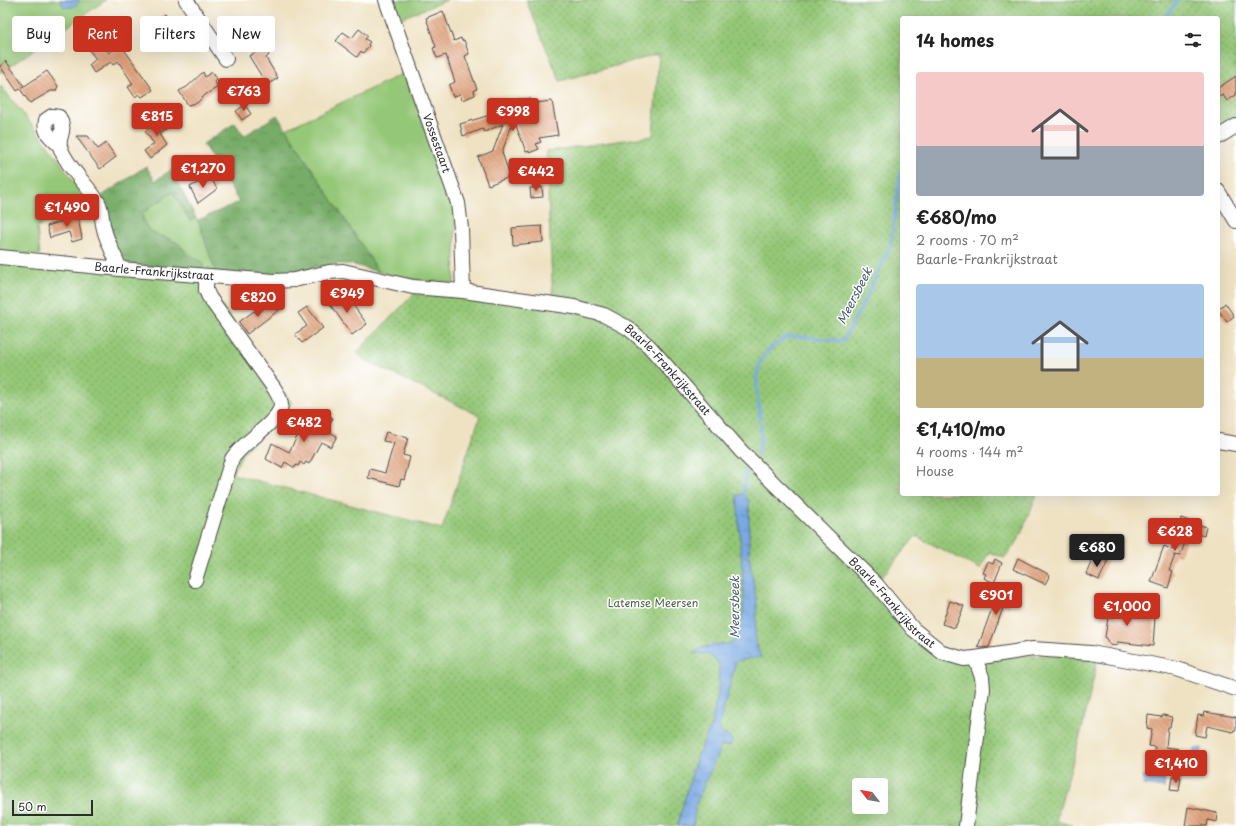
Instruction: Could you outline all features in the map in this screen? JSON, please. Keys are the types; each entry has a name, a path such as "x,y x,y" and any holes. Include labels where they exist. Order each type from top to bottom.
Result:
{"street":[{"path":"186,0 226,59"},
{"name":"Vossestaart","path":"386,0 458,203 461,228 463,291"},
{"path":"1220,136 1236,126"},
{"path":"60,146 70,164 98,202 103,214 104,229 120,269"},
{"path":"1220,194 1236,221"},
{"name":"Baarle-Frankrijkstraat","path":"0,257 120,269 274,281 294,280 329,272 343,271 413,287 463,291 574,307 604,315 628,328 659,356 741,451 876,584 926,641 943,653 964,658 975,658 1033,649 1091,653 1177,669 1236,690"},
{"path":"195,580 232,459 242,446 275,417 280,407 280,402 274,388 209,297 206,290 206,276"},
{"path":"1220,441 1236,444"},
{"path":"966,826 983,689 982,677 975,658"}],"green space":[{"path":"0,0 106,0 83,16 73,16 73,23 65,28 65,16 12,16 12,52 30,52 0,73"},
{"path":"393,0 447,0 399,19"},
{"name":"Latemse Meersen","path":"526,0 1236,0 1236,127 1220,138 1220,16 900,16 900,496 1036,496 1018,541 1004,558 989,552 980,569 916,536 876,584 935,648 983,657 1099,654 1083,725 1056,821 1074,826 0,826 0,260 206,279 211,290 292,403 242,454 232,474 442,529 480,416 363,359 357,352 414,294 553,304 546,151 653,136 659,54 560,81"},
{"path":"404,73 439,166 456,217 454,283 416,280 379,272 286,129"},
{"path":"0,85 51,149 88,202 37,227 40,255 0,252"},
{"path":"277,115 379,272 351,264 332,264 295,272 274,274 216,273 198,220 239,202 203,144 235,123 244,136"},
{"path":"146,166 155,181 171,170 196,218 190,221 173,192 142,213 146,227 150,231 178,244 186,252 202,263 204,265 200,272 127,264 116,251 107,223 102,196"},
{"path":"173,192 190,221 196,218 198,220 216,273 200,272 200,261 186,252 178,243 150,232 143,224 142,213"}],"water":[{"path":"60,0 80,0 75,6 64,7"},
{"path":"743,494 749,500 749,556 757,604 755,641 761,657 736,661 718,730 732,740 731,745 721,746 696,804 693,826 677,826 696,759 711,726 718,693 719,663 708,654 694,653 707,646 716,644 731,644 738,634 742,621 744,598 737,495"},
{"path":"1202,748 1199,767 1193,766 1194,749"},
{"path":"1144,776 1165,780 1164,788 1143,785"}],"building":[{"path":"443,11 454,41 461,38 462,41 464,40 469,54 465,56 477,89 474,90 475,95 462,100 460,94 453,97 449,85 455,82 446,55 437,58 433,48 436,47 426,18"},
{"path":"359,29 368,36 365,39 370,42 368,44 369,46 363,53 361,51 357,57 336,41 343,32 352,38"},
{"path":"91,52 126,52 153,90 142,97 139,94 135,97 128,87 133,84 118,61 113,65 111,62 94,73 89,65 96,59"},
{"path":"256,52 267,52 269,55 266,58 278,78 265,86 260,79 262,77 249,56"},
{"path":"6,61 24,86 17,91 0,66"},
{"path":"47,71 58,86 56,91 51,91 30,103 20,89"},
{"path":"203,72 205,77 212,72 217,79 214,81 218,87 205,95 197,103 188,105 179,91 187,87"},
{"path":"1236,76 1236,95 1227,101 1223,95 1220,96 1220,87"},
{"path":"520,99 531,99 532,103 552,101 558,135 539,138 541,142 536,144 539,149 529,153 529,151 526,152 514,119 502,152 510,177 488,185 478,157 493,151 503,124 484,132 483,129 463,136 460,124 500,112 499,109 510,106 509,102"},
{"path":"245,105 251,114 242,120 236,111"},
{"path":"165,117 171,126 160,134 167,145 150,159 144,151 154,144 145,131"},
{"path":"76,136 88,136 98,149 106,143 116,157 100,169"},
{"path":"210,176 217,189 198,203 190,187"},
{"path":"542,187 543,197 531,198 530,188"},
{"path":"75,214 76,217 78,217 82,239 72,242 69,232 50,238 47,226 66,220 65,217"},
{"path":"542,226 543,242 513,245 512,228"},
{"path":"336,293 341,301 347,297 367,324 352,335 327,300"},
{"path":"273,302 279,310 247,334 239,322 254,311 257,314"},
{"path":"1225,303 1234,316 1227,322 1220,313 1220,308"},
{"path":"307,307 323,328 302,343 295,334 307,326 298,313"},
{"path":"311,413 321,418 323,413 333,418 327,431 337,436 331,447 321,442 309,464 306,462 304,465 300,462 295,468 285,462 282,468 266,459 272,443 289,452 298,435 296,434 300,426 303,428"},
{"path":"386,432 408,438 403,455 410,457 404,480 401,479 399,486 368,478 370,469 385,473 394,443 383,441"},
{"path":"1181,518 1206,527 1204,536 1189,532 1180,556 1175,555 1169,571 1173,572 1168,588 1151,582 1164,546 1173,550"},
{"path":"1094,556 1108,561 1099,580 1086,574"},
{"path":"1018,558 1050,575 1045,584 1013,569"},
{"path":"995,559 1002,563 994,583 984,578 986,574 983,573 988,562 993,564"},
{"path":"1000,586 1014,592 1009,607 1004,605 989,647 978,647"},
{"path":"950,601 964,606 955,628 942,624"},
{"path":"1103,603 1125,606 1123,614 1144,618 1144,615 1155,617 1153,646 1117,642 1117,646 1110,645 1105,637 1108,618 1101,618"},
{"path":"1204,712 1236,717 1236,730 1233,732 1207,726 1205,737 1195,735 1198,715 1203,716"},
{"path":"1148,715 1162,717 1163,715 1172,717 1170,727 1168,727 1166,747 1179,749 1175,773 1151,769 1155,747 1149,746 1152,729 1147,728"},
{"path":"1172,776 1181,777 1179,791 1170,790"},
{"path":"1188,807 1217,813 1216,822 1208,820 1207,826 1185,826"}],"waterway":[{"name":"Meersbeek","path":"1166,16 1178,0"},
{"name":"Meersbeek","path":"757,454 761,441 757,382 758,368 764,356 786,337 806,337 843,341 865,300 891,244 900,172"},
{"name":"Meersbeek","path":"743,499 746,470"}]}
